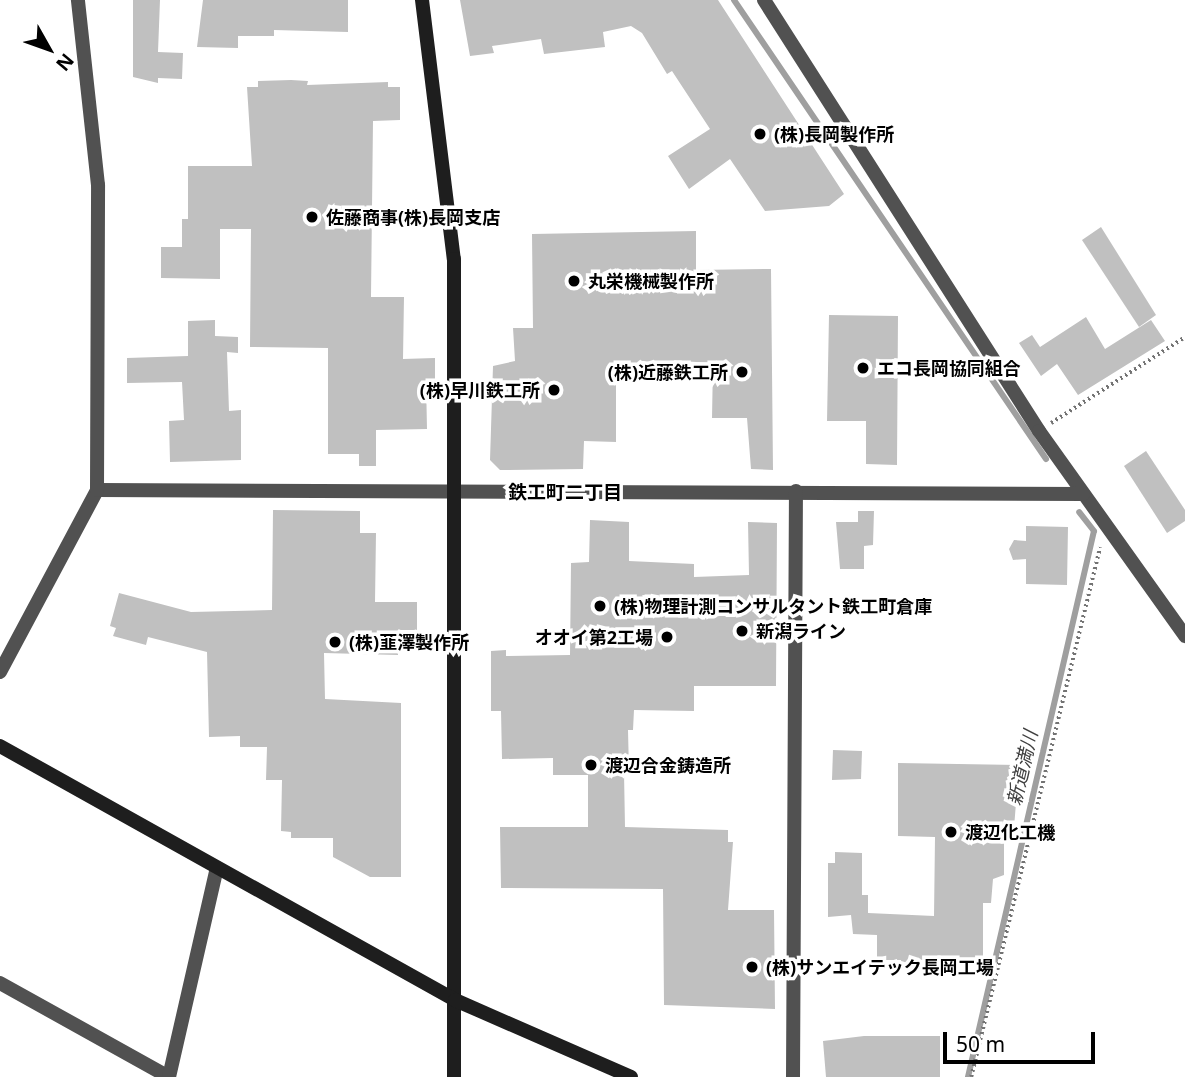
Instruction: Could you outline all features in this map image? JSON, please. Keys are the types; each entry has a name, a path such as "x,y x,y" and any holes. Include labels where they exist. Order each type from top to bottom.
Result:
{"street":[{"path":"0,672 97,490 98,186 78,0"},
{"path":"422,0 454,259 457,491 454,1077"},
{"path":"764,0 1039,431 1185,636"},
{"path":"97,490 1083,494"},
{"path":"793,1077 796,491"},
{"path":"0,746 456,1000 631,1077"},
{"path":"0,983 169,1077 217,867"}],"path":[{"path":"1039,431 1185,337"},
{"path":"971,1077 1101,543 1109,530"}],"building":[{"path":"133,0 160,0 158,52 183,53 182,79 158,78 158,83 133,77"},
{"path":"203,0 348,0 348,32 274,30 274,36 238,36 238,48 197,47"},
{"name":"(株)長岡製作所","path":"460,0 718,0 844,194 829,206 765,211 730,159 689,189 668,156 710,129 672,71 667,74 642,33 631,26 603,32 605,47 544,54 541,39 492,46 494,53 470,56"},
{"path":"258,81 308,81 307,85 388,82 388,87 400,87 400,120 373,121 371,297 404,297 403,359 435,358 435,380 426,380 427,429 376,430 376,466 359,466 359,454 328,454 328,348 250,347 251,229 220,229 220,279 161,278 161,247 182,247 182,219 188,219 188,166 252,166 247,87 258,87"},
{"path":"1101,227 1156,315 1139,327 1082,240"},
{"path":"696,231 696,270 771,269 773,470 751,469 747,418 712,418 713,363 680,361 679,375 616,375 616,442 584,441 583,469 500,470 490,460 493,366 515,361 513,328 533,328 532,234"},
{"name":"エコ長岡協同組合","path":"829,315 898,316 897,465 866,464 866,421 827,421"},
{"path":"1086,317 1105,349 1151,320 1165,341 1078,395 1057,364 1041,376 1019,343 1032,335 1040,347"},
{"path":"215,320 215,336 238,337 238,353 227,352 229,411 241,410 241,460 170,462 169,421 184,420 182,382 127,383 127,358 188,356 188,321"},
{"path":"1146,451 1185,510 1185,521 1167,533 1124,466"},
{"path":"273,510 360,511 360,533 376,533 375,602 417,602 417,630 399,630 398,655 324,653 325,699 401,703 401,877 370,877 333,857 333,838 291,838 291,832 281,831 282,780 266,780 267,747 240,747 240,736 209,737 207,652 148,637 146,645 113,636 116,628 110,626 119,593 191,612 272,610"},
{"path":"858,511 874,511 873,545 864,546 864,569 840,569 836,522 858,522"},
{"path":"590,520 629,522 629,561 694,564 694,577 749,575 748,522 777,523 776,686 694,686 694,711 634,710 633,730 628,730 629,771 624,772 625,827 728,830 728,842 733,842 728,910 774,910 775,1009 664,1005 663,889 501,888 500,827 588,827 588,775 553,775 553,758 502,759 501,711 491,711 491,651 506,650 506,656 570,655 571,563 589,562"},
{"path":"1026,526 1068,527 1067,585 1026,584 1026,559 1013,560 1009,549 1014,540 1026,541"},
{"path":"833,750 862,751 861,779 832,780"},
{"name":"渡辺化工機","path":"898,763 1019,765 1014,828 1004,828 1004,875 993,879 991,903 983,903 983,960 921,960 920,968 901,969 901,960 877,960 877,935 853,934 851,915 828,917 828,863 835,863 835,852 862,853 862,895 868,895 868,913 934,916 935,837 898,836"},
{"path":"864,1036 940,1036 940,1077 826,1077 823,1041"}],"waterway":[{"path":"734,0 1046,459"},
{"name":"新道満川","path":"968,1077 1094,531 1079,512"}],"place":[{"name":"(株)長岡製作所","path":"760,134"},
{"name":"佐藤商事(株)長岡支店","path":"312,217"},
{"name":"丸栄機械製作所","path":"574,281"},
{"name":"エコ長岡協同組合","path":"863,368"},
{"name":"(株)近藤鉄工所","path":"742,372"},
{"name":"(株)早川鉄工所","path":"554,390"},
{"name":"(株)物理計測コンサルタント鉄工町倉庫","path":"600,606"},
{"name":"新潟ライン","path":"742,631"},
{"name":"オオイ第2工場","path":"667,637"},
{"name":"(株)韮澤製作所","path":"335,642"},
{"name":"渡辺合金鋳造所","path":"591,765"},
{"name":"渡辺化工機","path":"951,832"},
{"name":"(株)サンエイテック長岡工場","path":"752,967"}],"district":[{"name":"鉄工町二丁目","path":"565,493"}]}
